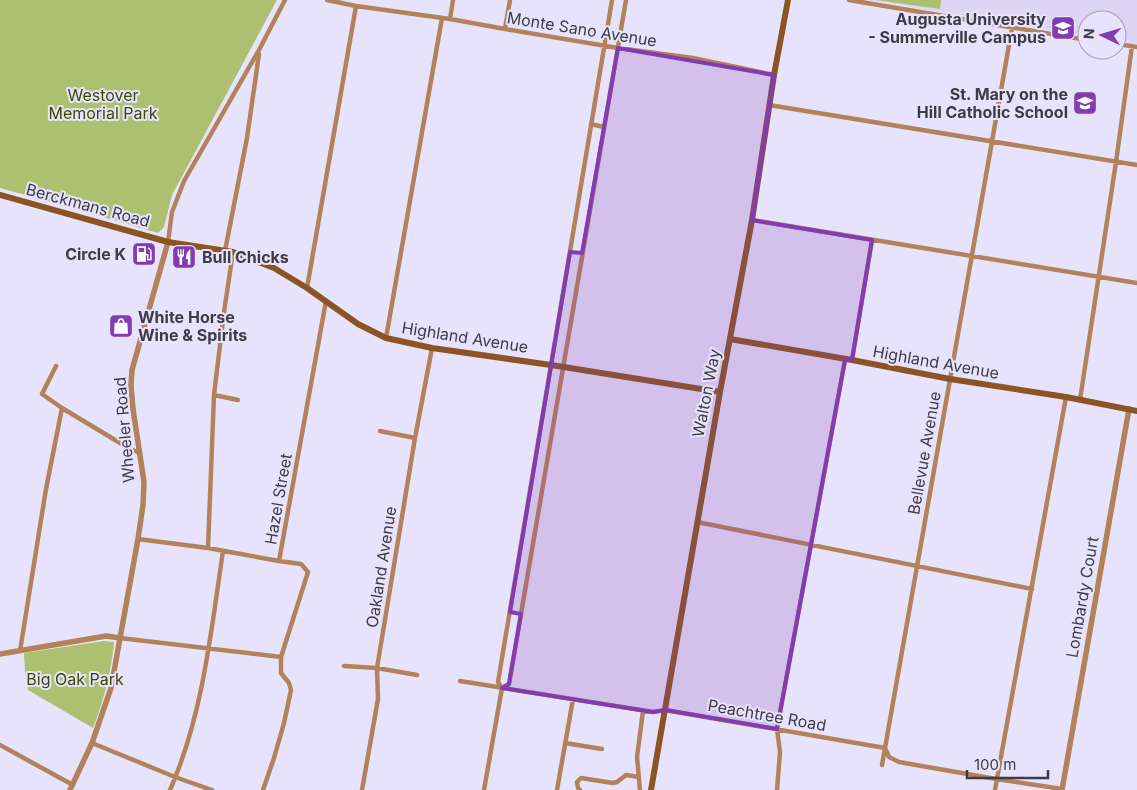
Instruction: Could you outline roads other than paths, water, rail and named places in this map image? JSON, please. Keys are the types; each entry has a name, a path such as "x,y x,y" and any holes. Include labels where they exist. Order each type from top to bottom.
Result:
{"main road":[{"name":"Walton Way","path":"651,790 752,220 774,75 788,0"},
{"name":"Berckmans Road","path":"0,195 168,242"},
{"name":"Highland Avenue","path":"168,242 233,252 274,268 307,288 358,324 386,338 432,348 720,392"},
{"name":"Highland Avenue","path":"730,339 852,360 950,380 1066,397 1137,411"}],"street":[{"name":"Wheeler Road","path":"72,787 92,743 111,688 138,539 144,482 131,385 133,367 168,242 172,212 184,181 259,50 285,0"},
{"name":"Monte Sano Avenue","path":"327,0 604,46 693,58 774,75"},
{"path":"450,19 453,0"},
{"path":"505,30 510,0"},
{"path":"484,790 502,688 498,682 612,0"},
{"path":"502,688 509,684 626,0"},
{"path":"849,0 1077,38"},
{"path":"307,288 356,6"},
{"path":"386,338 442,18"},
{"name":"Bellevue Avenue","path":"882,765 1012,28"},
{"path":"1080,400 1134,47"},
{"path":"225,251 247,138 259,50"},
{"path":"769,106 1137,165"},
{"path":"591,124 604,127"},
{"path":"580,194 592,196"},
{"path":"752,220 1137,284"},
{"path":"852,360 872,240"},
{"path":"208,548 214,395 233,252"},
{"path":"570,252 582,253"},
{"name":"Hazel Street","path":"281,657 308,572 300,564 279,561 326,301"},
{"name":"Oakland Avenue","path":"362,790 378,699 377,668 415,438 432,348"},
{"path":"777,790 780,752 778,729 845,360"},
{"path":"56,366 42,394 130,449 140,453"},
{"path":"214,395 238,400"},
{"path":"995,790 1066,397"},
{"path":"20,650 46,489 62,408"},
{"name":"Lombardy Court","path":"1062,790 1129,409"},
{"path":"380,431 415,438"},
{"path":"531,488 542,490"},
{"path":"697,522 1032,589"},
{"path":"138,539 208,548 279,561"},
{"path":"170,790 176,777 194,718 208,648 222,551"},
{"path":"510,612 521,614"},
{"path":"0,654 106,636 281,657 280,673 289,683 291,690 284,723 263,790"},
{"path":"344,666 377,668 417,675"},
{"name":"Peachtree Road","path":"460,681 643,711 665,710 885,748 889,757 899,762 1062,790"},
{"path":"557,790 573,699"},
{"path":"640,790 637,757 643,711"},
{"path":"92,743 212,790"},
{"path":"565,743 602,749"},
{"path":"0,745 72,787"},
{"path":"580,790 577,782 581,778 613,783 626,775 639,777"}],"place":[{"name":"Augusta University - Summerville Campus","path":"1063,28"},
{"name":"St. Mary on the Hill Catholic School","path":"1085,103"},
{"name":"Circle K","path":"144,254"},
{"name":"Bull Chicks","path":"184,257"},
{"name":"White Horse Wine & Spirits","path":"121,326"}],"park label":[{"name":"Westover Memorial Park","path":"103,104"},
{"name":"Big Oak Park","path":"75,679"}]}
